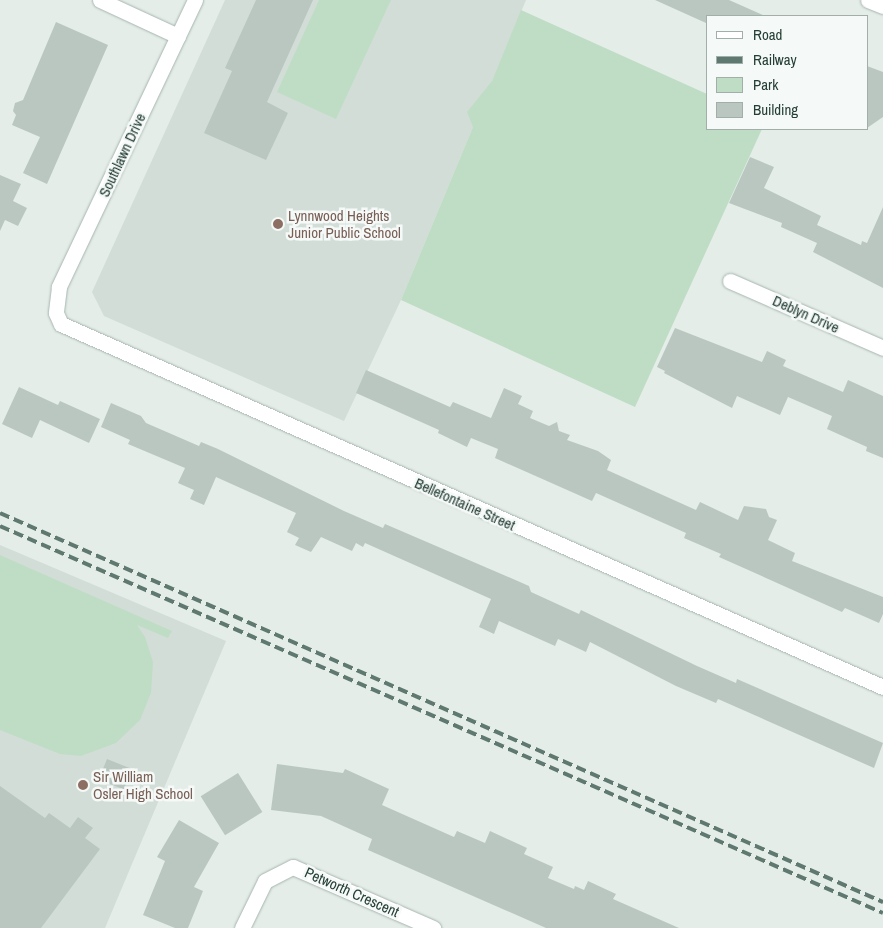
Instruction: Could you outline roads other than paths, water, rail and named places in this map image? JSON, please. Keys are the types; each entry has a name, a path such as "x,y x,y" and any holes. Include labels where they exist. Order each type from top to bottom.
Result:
{"street":[{"path":"100,0 178,36"},
{"name":"Southlawn Drive","path":"56,313 60,287 195,0"},
{"path":"868,0 883,6"},
{"name":"Deblyn Drive","path":"730,281 883,348"},
{"name":"Bellefontaine Street","path":"56,313 61,324 73,332 883,687"},
{"name":"Petworth Crescent","path":"242,928 265,881 293,867 433,928"}],"railway":[{"path":"0,513 883,902"},
{"path":"0,526 883,913"}],"place":[{"name":"Lynnwood Heights Junior Public School","path":"278,224"},
{"name":"Sir William Osler High School","path":"83,785"}]}
